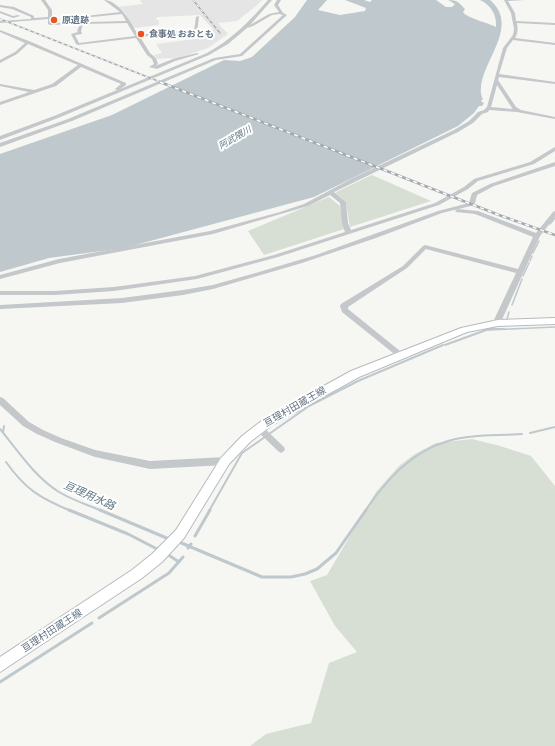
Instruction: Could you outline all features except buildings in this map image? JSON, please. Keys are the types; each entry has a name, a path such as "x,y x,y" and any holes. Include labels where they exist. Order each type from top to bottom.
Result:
{"main road":[{"name":"亘理村田蔵王線","path":"0,665 137,574 157,558 180,534 225,461 246,439 278,415 338,383 401,355 464,330 479,325 497,322 555,321"}],"street":[{"path":"43,0 50,10 50,24 128,22"},
{"path":"106,0 123,13 148,54 152,55 156,61 156,64 151,67 157,68 174,60 221,47"},
{"path":"0,138 164,73 221,47 247,27 270,0"},
{"path":"0,145 70,120 215,59 238,56 285,16 280,13 276,5 279,0"},
{"path":"506,0 523,0"},
{"path":"506,0 513,13 515,35 507,44"},
{"path":"488,108 511,29 512,19 506,0"},
{"path":"1,6 13,8 30,17"},
{"path":"0,12 13,17 51,18 123,13"},
{"path":"247,27 252,26 272,13 280,13"},
{"path":"0,22 30,17"},
{"path":"82,23 79,31 81,33 73,34 78,44 137,36 196,32 198,17"},
{"path":"514,22 555,24"},
{"path":"0,32 28,42 124,84 108,96"},
{"path":"512,39 555,44"},
{"path":"0,62 12,55 28,42"},
{"path":"0,56 12,55"},
{"path":"164,73 183,58"},
{"path":"0,104 54,85 81,65"},
{"path":"497,76 555,83"},
{"path":"497,76 514,108 522,112"},
{"path":"0,85 35,92"},
{"path":"0,277 59,261 211,233 306,205 355,179 456,131 471,122 480,113 488,108 555,118"},
{"path":"0,293 55,294 114,289 195,278 243,266 437,204 466,188 476,180 532,163 555,149"},
{"path":"0,307 131,300 194,290 242,280 409,224 443,211 471,204 474,194 486,187 555,164"},
{"path":"331,193 343,202 345,223 349,233"},
{"path":"409,224 433,209 437,204"},
{"path":"443,211 476,212 537,236"},
{"path":"497,322 537,236 555,213"},
{"path":"401,355 345,310 344,306 405,267 425,247 521,272"},
{"path":"0,297 26,293"},
{"path":"0,400 26,424 40,432 95,453 150,465 225,461"},
{"path":"259,428 281,449"}],"shaded area":[{"path":"140,0 262,0 237,21 218,23 228,34 208,48 176,59 158,59 154,55 162,53 156,44 210,37 206,30 213,29 200,15 157,17 156,20 159,20 159,25 133,28 125,13 117,7 143,4"},
{"path":"372,175 431,201 350,227 346,202 336,192"},
{"path":"329,197 340,206 344,229 264,255 248,231"},
{"path":"472,439 531,456 555,486 555,746 250,746 266,734 311,723 329,663 357,652 335,626 310,581 327,575 376,492 399,466 415,454 436,443"}],"water":[{"name":"阿武隈川","path":"307,0 327,0 318,10 340,15 365,11 366,8 345,0 364,0 370,2 372,0 436,0 446,7 452,7 455,4 448,0 451,0 460,4 465,9 463,12 468,16 496,27 495,18 492,11 484,2 480,0 490,0 498,10 502,21 498,43 483,77 481,94 483,100 481,100 484,103 458,126 314,197 124,248 49,258 0,272 0,154 112,115 224,60 240,61 252,57 295,17"}],"waterway":[{"path":"550,224 555,218"},
{"path":"533,253 539,241"},
{"path":"530,261 532,256"},
{"path":"523,276 529,263"},
{"path":"512,305 522,279"},
{"path":"507,319 509,312"},
{"path":"488,330 555,327"},
{"path":"445,345 489,329 504,329"},
{"path":"269,434 309,406 358,381 443,345"},
{"name":"亘理用水路","path":"3,433 4,426"},
{"path":"530,433 555,427"},
{"name":"亘理用水路","path":"0,429 3,433"},
{"name":"亘理用水路","path":"3,433 27,463 50,486 69,498 102,511"},
{"path":"365,511 400,468 422,452 448,441 466,437 522,434"},
{"path":"209,511 242,453 265,437"},
{"path":"6,462 20,480 34,492 71,511"},
{"path":"69,510 128,534 159,550"},
{"name":"亘理用水路","path":"100,510 169,539"},
{"path":"195,536 210,510"},
{"path":"189,546 262,577 291,577 305,574 317,569 336,553 366,510"},
{"name":"亘理用水路","path":"179,542 189,546"},
{"path":"167,554 179,562"},
{"path":"179,562 183,557"},
{"path":"99,618 169,573 179,562"},
{"path":"0,682 92,623"}],"railway":[{"path":"193,0 220,33"},
{"path":"0,19 163,83"},
{"path":"160,82 499,215 555,235"}],"place":[{"name":"原遺跡","path":"54,20"},
{"name":"食事処 おおとも","path":"141,34"}]}
